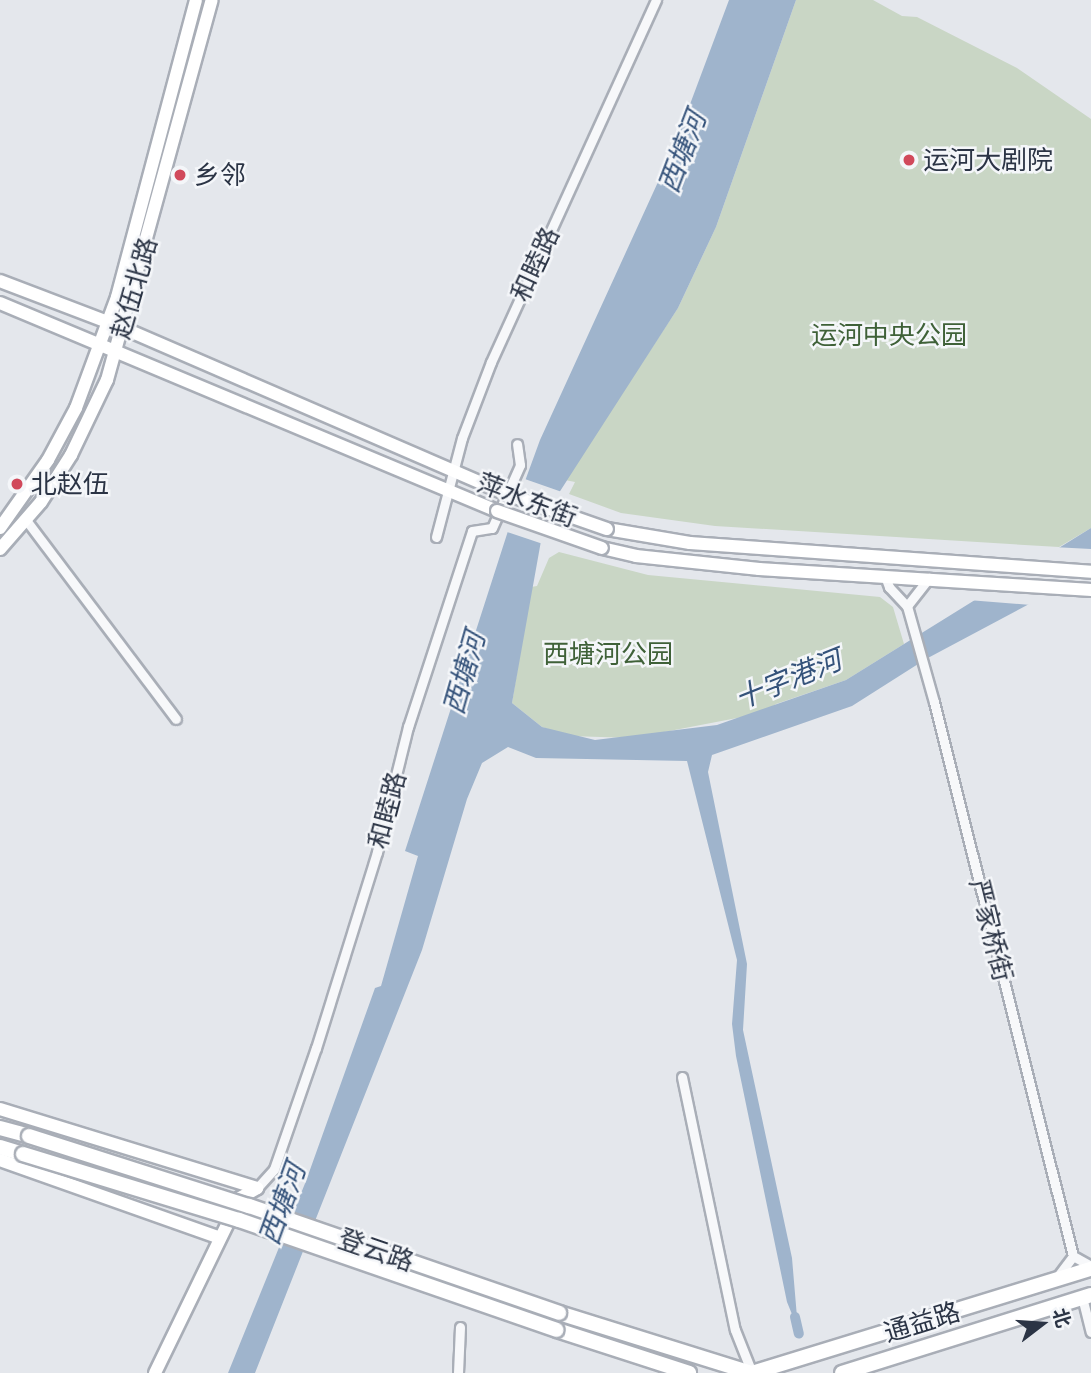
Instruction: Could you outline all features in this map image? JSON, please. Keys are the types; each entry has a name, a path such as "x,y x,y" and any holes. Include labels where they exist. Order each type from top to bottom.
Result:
{"main road":[{"name":"赵伍北路","path":"0,528 58,443 100,345 196,0"},
{"name":"赵伍北路","path":"0,549 26,520 71,455 115,352 212,0"},
{"name":"萍水东街","path":"0,281 123,328 454,472 607,529 690,543 1091,572"},
{"name":"萍水东街","path":"0,303 497,511 602,548 636,556 759,569 1091,590"},
{"path":"0,1109 257,1188"},
{"name":"登云路","path":"0,1128 249,1206 559,1313 752,1373"},
{"name":"登云路","path":"0,1147 239,1220 689,1373"},
{"path":"0,1160 220,1238"},
{"path":"155,1373 240,1198 257,1188"},
{"name":"通益路","path":"752,1373 1091,1268"},
{"name":"通益路","path":"842,1373 1087,1296"}],"street":[{"name":"和睦路","path":"436,537 454,472 491,362 656,0"},
{"name":"和睦路","path":"257,1188 274,1169 316,1048 377,852 408,727 472,531 492,528 520,465 517,444"},
{"path":"26,520 176,719"},
{"name":"严家桥街","path":"885,576 889,587 907,606 912,624 1073,1256"},
{"path":"907,606 929,578"},
{"path":"682,1077 735,1330 752,1373"},
{"path":"1055,1280 1073,1256 1091,1268"},
{"path":"1087,1296 1091,1332"},
{"path":"458,1373 460,1326"}],"green space":[{"name":"运河中央公园","path":"796,0 873,0 902,16 917,17 1017,68 1091,119 1091,528 1059,547 715,526 621,513 569,494 575,482 565,480 678,308 716,227"},
{"name":"西塘河公园","path":"559,552 648,575 880,597 893,607 904,644 846,680 776,704 763,713 633,738 569,736 542,727 512,703 531,587 537,586 549,558"}],"water":[{"name":"西塘河","path":"729,0 796,0 716,227 678,308 546,513 512,703 542,727 595,740 717,725 846,680 1091,528 1091,571 926,659 852,706 712,755 708,772 747,964 743,1030 792,1258 798,1329 787,1302 736,1056 732,1024 737,960 687,761 536,758 508,747 482,763 467,799 422,950 255,1373 228,1373 306,1181 375,988 381,986 418,856 405,851 517,503 540,440 674,147"}],"pier":[{"path":"522,478 562,492 549,514 543,544 504,531"},
{"path":"1053,547 1091,549 1091,575 1031,605 968,600"}],"waterway":[{"path":"795,1317 799,1334"}],"place":[{"name":"运河大剧院","path":"909,160"},
{"name":"乡邻","path":"180,175"},
{"name":"北赵伍","path":"17,484"}],"water label":[{"name":"十字港河","path":"788,679"}]}
